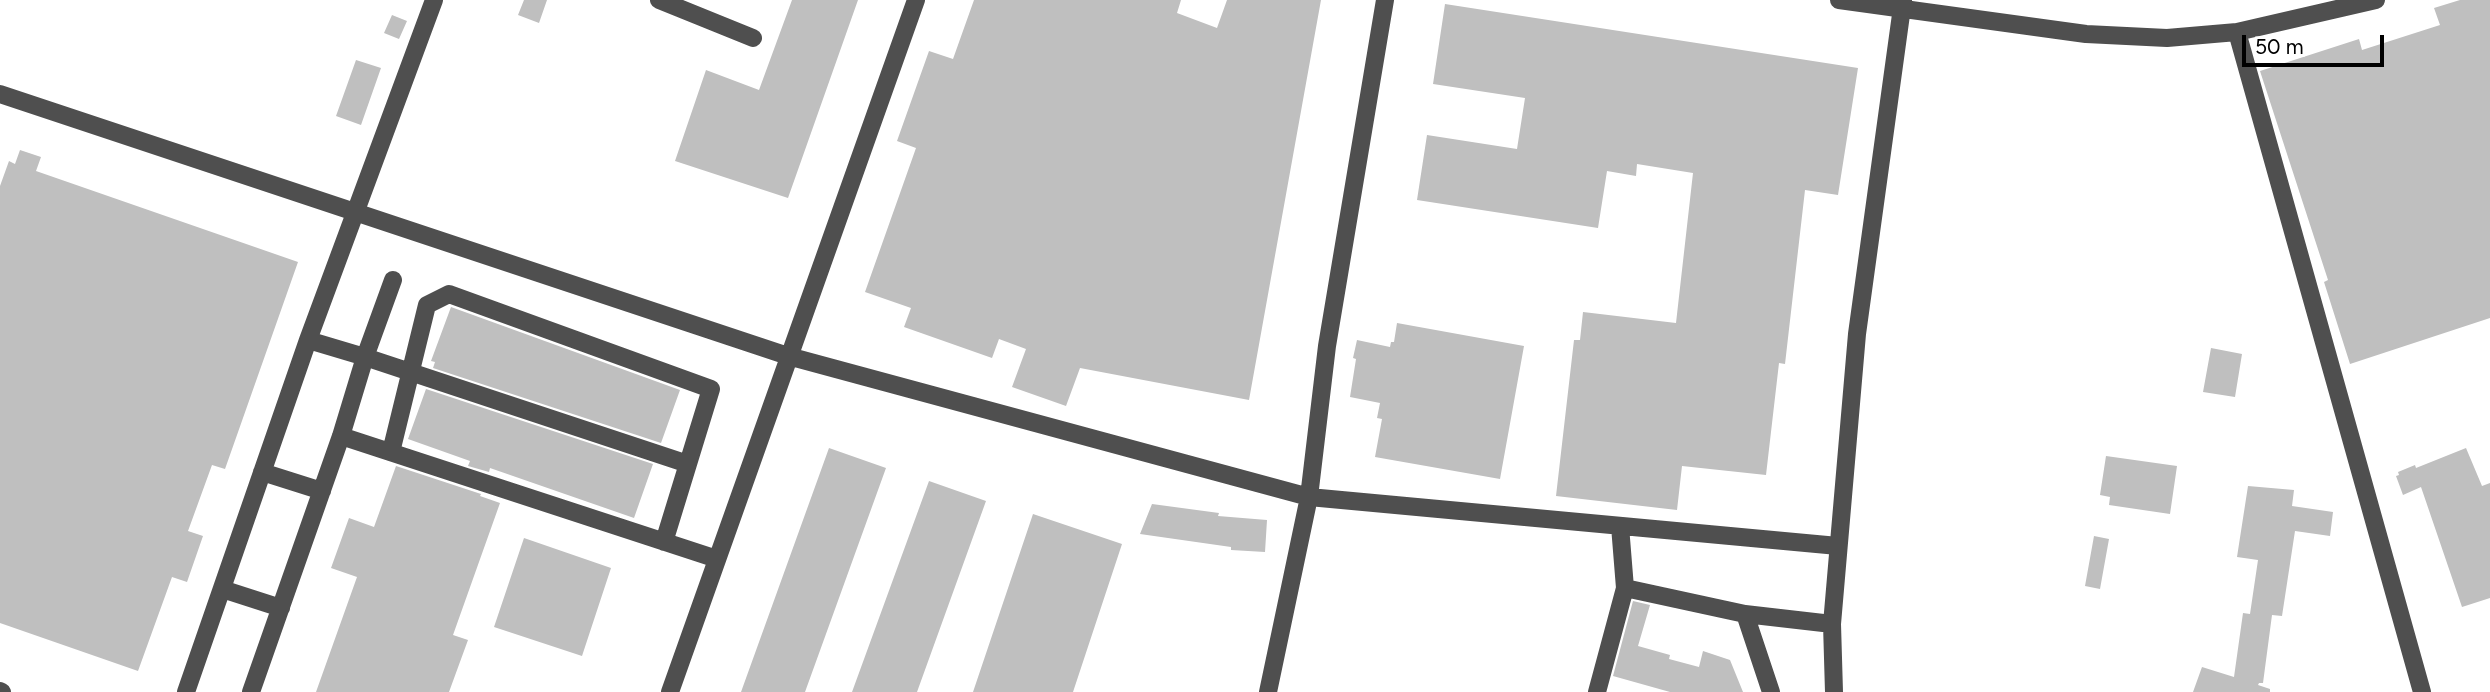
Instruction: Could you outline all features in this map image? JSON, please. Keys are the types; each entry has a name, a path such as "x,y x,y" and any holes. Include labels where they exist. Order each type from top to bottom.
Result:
{"street":[{"path":"186,692 308,340 434,0"},
{"path":"659,0 753,38"},
{"path":"670,692 916,0"},
{"path":"1268,692 1309,497 1327,346 1385,0"},
{"path":"1839,0 1902,5 2087,34 2167,38 2237,32 2376,0"},
{"path":"1834,692 1832,624 1857,334 1902,5"},
{"path":"2237,32 2422,692"},
{"path":"0,94 788,356 1309,497 1838,546"},
{"path":"251,692 393,280"},
{"path":"391,452 428,305 449,294 711,389 664,542"},
{"path":"308,340 688,464"},
{"path":"341,436 717,559"},
{"path":"262,472 322,491"},
{"path":"1597,692 1625,588 1620,526"},
{"path":"1625,588 1745,614 1832,624"},
{"path":"222,589 281,608"},
{"path":"1745,614 1771,692"}],"building":[{"path":"524,0 547,0 539,23 518,15"},
{"path":"792,0 858,0 788,198 675,161 706,70 759,90"},
{"path":"974,0 1181,0 1177,13 1217,28 1227,0 1321,0 1249,400 1080,368 1066,406 1012,387 1026,349 999,339 992,358 904,327 911,308 865,292 916,148 897,141 929,51 953,59"},
{"path":"2460,0 2490,0 2490,318 2350,364 2324,282 2328,280 2260,71 2359,39 2362,50 2440,25 2434,8"},
{"path":"1445,4 1858,68 1838,195 1805,190 1785,364 1779,363 1766,475 1682,466 1677,510 1556,496 1574,340 1580,340 1583,312 1676,323 1693,173 1637,164 1636,176 1607,171 1598,228 1417,200 1427,135 1517,149 1525,98 1433,84"},
{"path":"392,15 407,21 399,39 384,33"},
{"path":"356,60 381,68 361,125 336,116"},
{"path":"20,150 41,157 36,171 298,262 225,469 212,465 188,531 203,536 187,582 172,577 138,671 0,623 0,186 9,161 15,164"},
{"path":"451,307 680,390 661,443 433,368 435,362 431,361"},
{"path":"1397,323 1524,346 1500,479 1375,457 1382,419 1377,418 1380,403 1350,397 1356,359 1353,358 1357,340 1390,347 1391,342 1394,342"},
{"path":"2211,348 2242,354 2235,397 2203,392"},
{"path":"426,389 653,464 634,518 490,468 489,472 468,466 470,461 408,439"},
{"path":"829,448 886,468 805,692 741,692"},
{"path":"2466,448 2482,486 2490,483 2490,598 2462,607 2421,487 2403,495 2396,476 2399,475 2398,472 2415,465 2416,468"},
{"path":"2106,456 2177,466 2170,514 2109,505 2110,497 2100,495"},
{"path":"396,466 481,494 480,496 500,503 453,635 468,640 449,692 316,692 357,577 331,568 349,518 374,527"},
{"path":"929,481 986,501 917,692 852,692"},
{"path":"2248,486 2294,490 2292,506 2333,512 2330,536 2295,531 2282,616 2272,615 2263,683 2258,685 2270,689 2270,692 2193,692 2202,667 2234,677 2243,613 2250,614 2258,560 2237,557"},
{"path":"1152,504 1219,513 1218,516 1267,520 1265,552 1231,550 1231,547 1140,534"},
{"path":"1033,514 1122,544 1073,692 973,692"},
{"path":"2094,536 2109,539 2100,589 2085,586"},
{"path":"524,538 611,568 582,656 494,627"},
{"path":"1633,601 1650,605 1638,646 1670,655 1669,659 1699,667 1703,651 1730,660 1743,692 1670,692 1613,676"}]}
